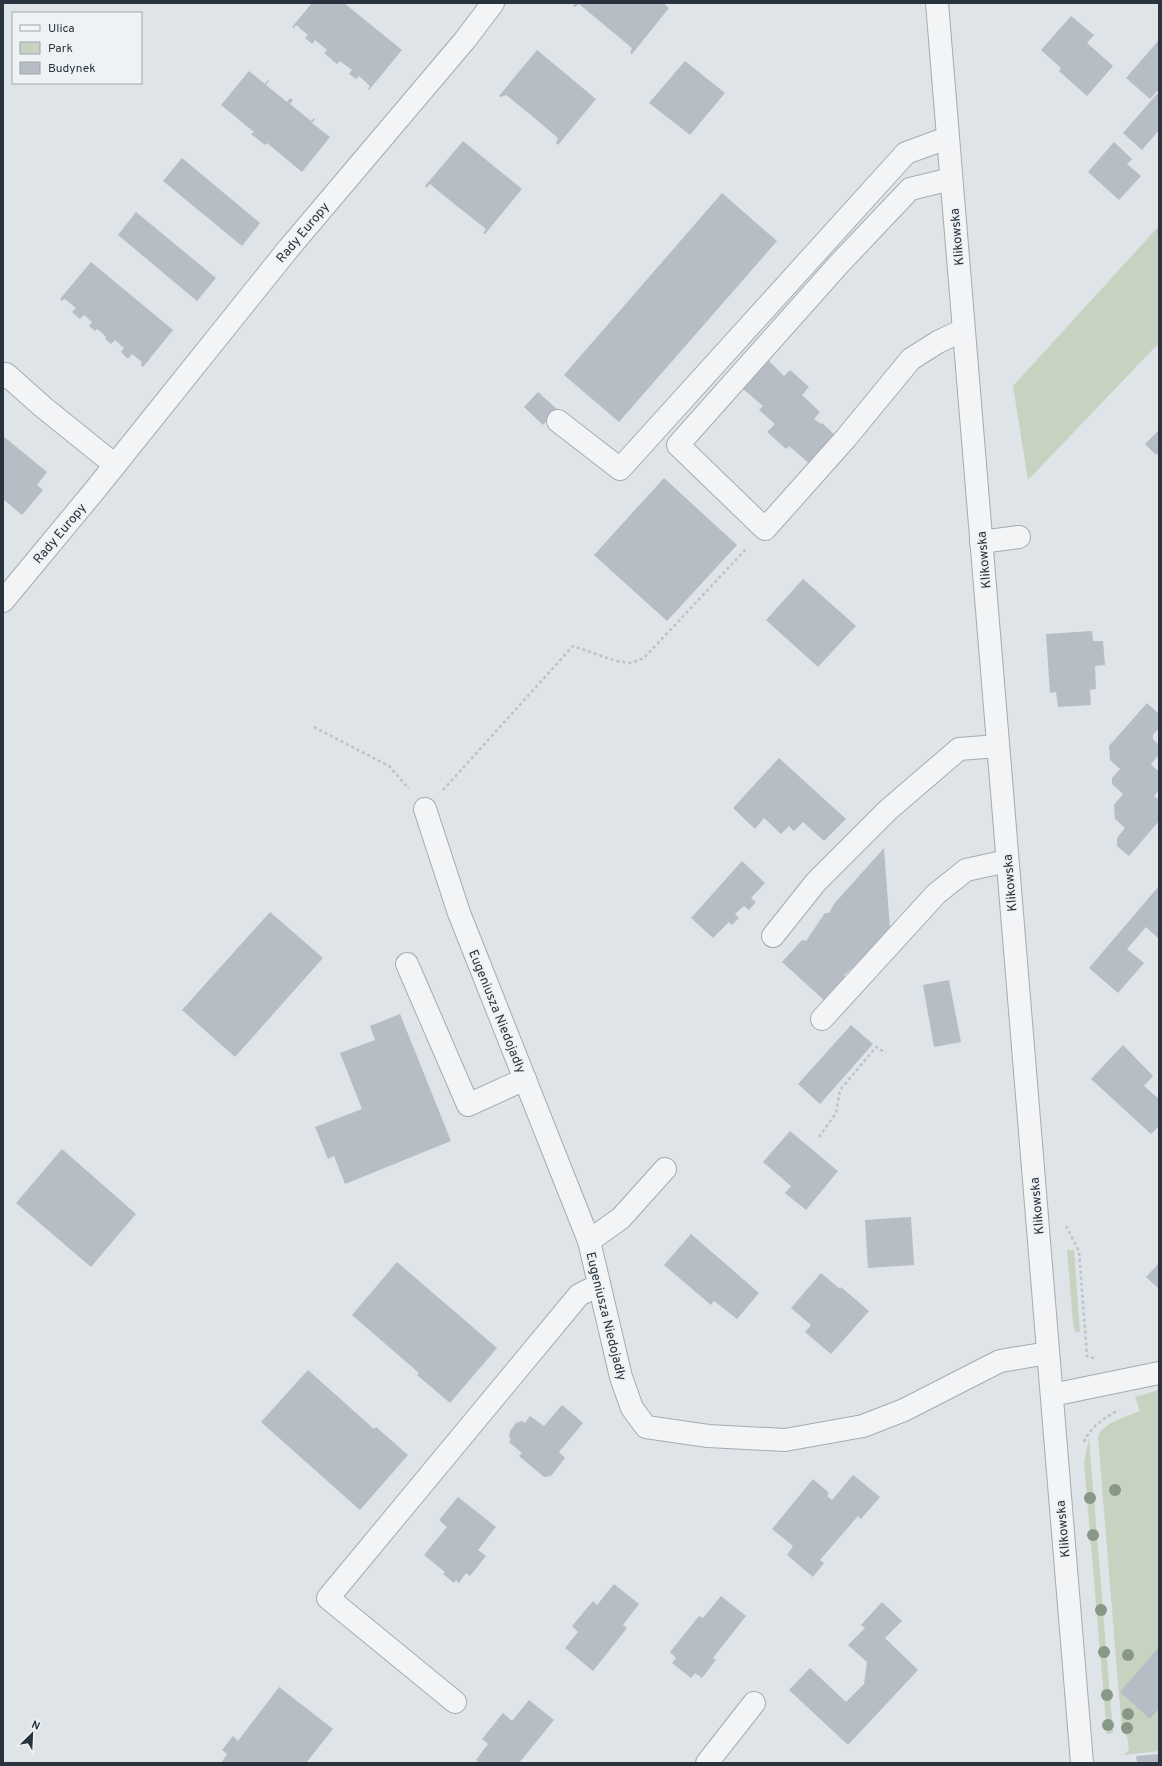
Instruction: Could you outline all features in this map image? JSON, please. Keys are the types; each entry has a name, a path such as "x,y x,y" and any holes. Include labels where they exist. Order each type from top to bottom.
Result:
{"street":[{"name":"Rady Europy","path":"3,601 115,465 289,248 465,40 493,3"},
{"name":"Klikowska","path":"937,3 1082,1763"},
{"path":"558,420 620,469 906,153 947,138"},
{"path":"951,179 910,189 839,264 678,445 765,529 846,438 911,359 938,342 963,330"},
{"path":"3,377 6,374 43,407 115,465"},
{"path":"982,542 1018,536"},
{"path":"772,936 816,882 888,810 959,749 998,746"},
{"name":"Eugeniusza Niedojadły","path":"425,809 459,913 589,1241 621,1378 632,1408 646,1427 708,1436 785,1440 863,1426 904,1410 1000,1361 1048,1353"},
{"path":"822,1019 936,894 966,870 1008,861"},
{"path":"407,964 468,1105 525,1079"},
{"path":"589,1241 621,1218 665,1169"},
{"path":"455,1702 328,1598 579,1295 599,1285"},
{"path":"1052,1395 1159,1373"},
{"path":"707,1763 754,1703"}],"path":[{"path":"314,727 389,766 425,809 573,646 616,661 631,662 644,658 765,529"},
{"path":"819,1137 836,1113 840,1090 876,1047 886,1053"},
{"path":"1093,1427 1101,1420 1121,1409"}],"green space":[{"path":"1159,226 1159,346 1157,345 1028,480 1013,386"},
{"path":"1067,1250 1074,1250 1080,1332 1075,1332 1073,1322"},
{"path":"1159,1390 1159,1751 1124,1755 1129,1750 1127,1736 1122,1732 1098,1437 1105,1427 1140,1411 1135,1397"},
{"path":"1089,1438 1113,1733 1107,1734 1084,1463"}],"building":[{"path":"312,3 344,3 402,50 369,90 368,89 370,86 359,76 356,79 349,74 352,70 340,61 337,64 324,53 327,50 315,40 312,44 305,38 308,35 296,25 294,28 292,27"},
{"path":"575,3 663,3 669,8 632,54 630,53 632,48 579,4 575,7 573,6"},
{"path":"1071,16 1094,35 1087,43 1113,66 1087,96 1059,71 1061,68 1041,50"},
{"path":"1159,40 1159,89 1150,99 1126,78"},
{"path":"537,50 596,99 558,145 556,143 558,138 532,116 506,95 501,97 499,96"},
{"path":"685,61 725,93 690,135 649,103"},
{"path":"249,71 265,84 268,80 269,81 266,85 287,102 290,98 293,100 290,104 311,121 314,118 315,119 312,123 330,137 302,172 267,143 265,145 251,134 254,132 221,105"},
{"path":"1157,94 1159,95 1159,130 1142,150 1123,133"},
{"path":"463,141 522,189 485,234 483,233 486,229 430,184 427,188 425,186"},
{"path":"1114,142 1132,159 1127,164 1141,176 1119,200 1088,172"},
{"path":"182,158 260,223 242,246 163,181"},
{"path":"722,193 777,241 619,422 564,375"},
{"path":"136,212 216,278 197,301 118,235"},
{"path":"91,262 173,330 143,367 141,365 142,362 132,354 128,359 121,352 124,348 115,340 111,344 105,339 106,337 102,333 97,329 95,331 89,326 92,322 84,315 80,319 72,312 76,308 65,299 62,301 60,299"},
{"path":"768,360 784,376 790,370 809,387 802,395 820,412 814,419 821,424 822,423 835,435 810,464 789,446 786,449 767,432 775,424 759,410 763,406 743,389"},
{"path":"538,392 558,410 543,425 524,407"},
{"path":"1159,430 1159,452 1156,455 1145,444"},
{"path":"3,436 47,472 37,485 43,490 22,515 3,499"},
{"path":"664,478 737,545 667,621 594,555"},
{"path":"803,579 856,626 818,667 766,620"},
{"path":"1092,631 1093,641 1103,641 1105,665 1095,666 1096,689 1090,690 1091,705 1058,707 1056,692 1050,693 1046,634"},
{"path":"1147,703 1158,713 1159,728 1153,735 1153,739 1159,745 1159,755 1151,764 1158,771 1159,790 1154,796 1159,800 1159,821 1129,856 1117,846 1117,838 1125,828 1115,819 1114,805 1123,794 1112,784 1112,778 1120,769 1110,760 1109,746"},
{"path":"779,758 846,819 824,841 803,822 794,831 789,826 781,834 764,818 755,829 733,808"},
{"path":"884,848 890,929 870,949 870,953 844,975 846,979 825,1001 782,962 802,940 806,941 825,913 829,913 834,904"},
{"path":"742,861 765,883 751,898 756,902 749,910 744,906 735,914 739,918 732,925 729,922 713,938 691,918"},
{"path":"1159,886 1159,939 1146,927 1127,949 1144,963 1118,993 1089,968"},
{"path":"270,912 323,958 235,1057 182,1010"},
{"path":"949,980 961,1042 934,1047 923,985"},
{"path":"400,1014 451,1141 345,1184 334,1156 328,1159 315,1127 362,1109 340,1053 375,1040 370,1026"},
{"path":"851,1025 873,1044 820,1104 798,1084"},
{"path":"1123,1045 1153,1076 1144,1086 1159,1099 1159,1126 1151,1134 1091,1079"},
{"path":"790,1131 838,1171 806,1210 785,1193 791,1186 763,1162"},
{"path":"62,1149 136,1214 91,1267 16,1203"},
{"path":"911,1217 914,1265 868,1268 865,1220"},
{"path":"691,1234 759,1293 737,1319 714,1301 711,1305 664,1265"},
{"path":"397,1262 497,1348 450,1403 417,1375 419,1373 352,1315"},
{"path":"1159,1263 1159,1289 1146,1277"},
{"path":"821,1273 840,1289 841,1287 869,1311 831,1354 805,1332 811,1325 791,1308"},
{"path":"308,1370 374,1429 376,1427 408,1455 360,1510 261,1422"},
{"path":"562,1405 583,1423 559,1452 565,1458 551,1476 544,1477 519,1456 522,1453 509,1442 511,1439 509,1437 510,1431 516,1423 522,1421 525,1423 530,1416 544,1426"},
{"path":"853,1475 880,1497 861,1519 858,1516 820,1560 824,1563 813,1577 787,1555 793,1546 772,1529 813,1479 829,1493 827,1496 832,1500"},
{"path":"458,1497 496,1527 478,1550 486,1556 470,1576 466,1573 459,1583 456,1580 454,1583 443,1574 445,1572 424,1555 447,1527 439,1520"},
{"path":"614,1584 639,1604 623,1625 627,1628 593,1671 565,1648 578,1632 572,1626 593,1601 597,1605"},
{"path":"721,1596 746,1616 713,1658 716,1660 702,1678 695,1673 691,1678 672,1663 676,1658 670,1652 699,1616 703,1618"},
{"path":"882,1602 902,1621 885,1638 918,1670 848,1745 789,1690 810,1668 846,1702 864,1684 867,1662 848,1645 865,1628 861,1625"},
{"path":"1159,1647 1159,1708 1150,1719 1120,1692"},
{"path":"279,1687 333,1729 306,1763 221,1763 227,1754 222,1750 233,1736 238,1741"},
{"path":"529,1700 554,1720 519,1763 479,1763 476,1760 488,1744 482,1739 503,1713 512,1721"},
{"path":"1159,1754 1159,1763 1137,1763 1136,1756"}]}
